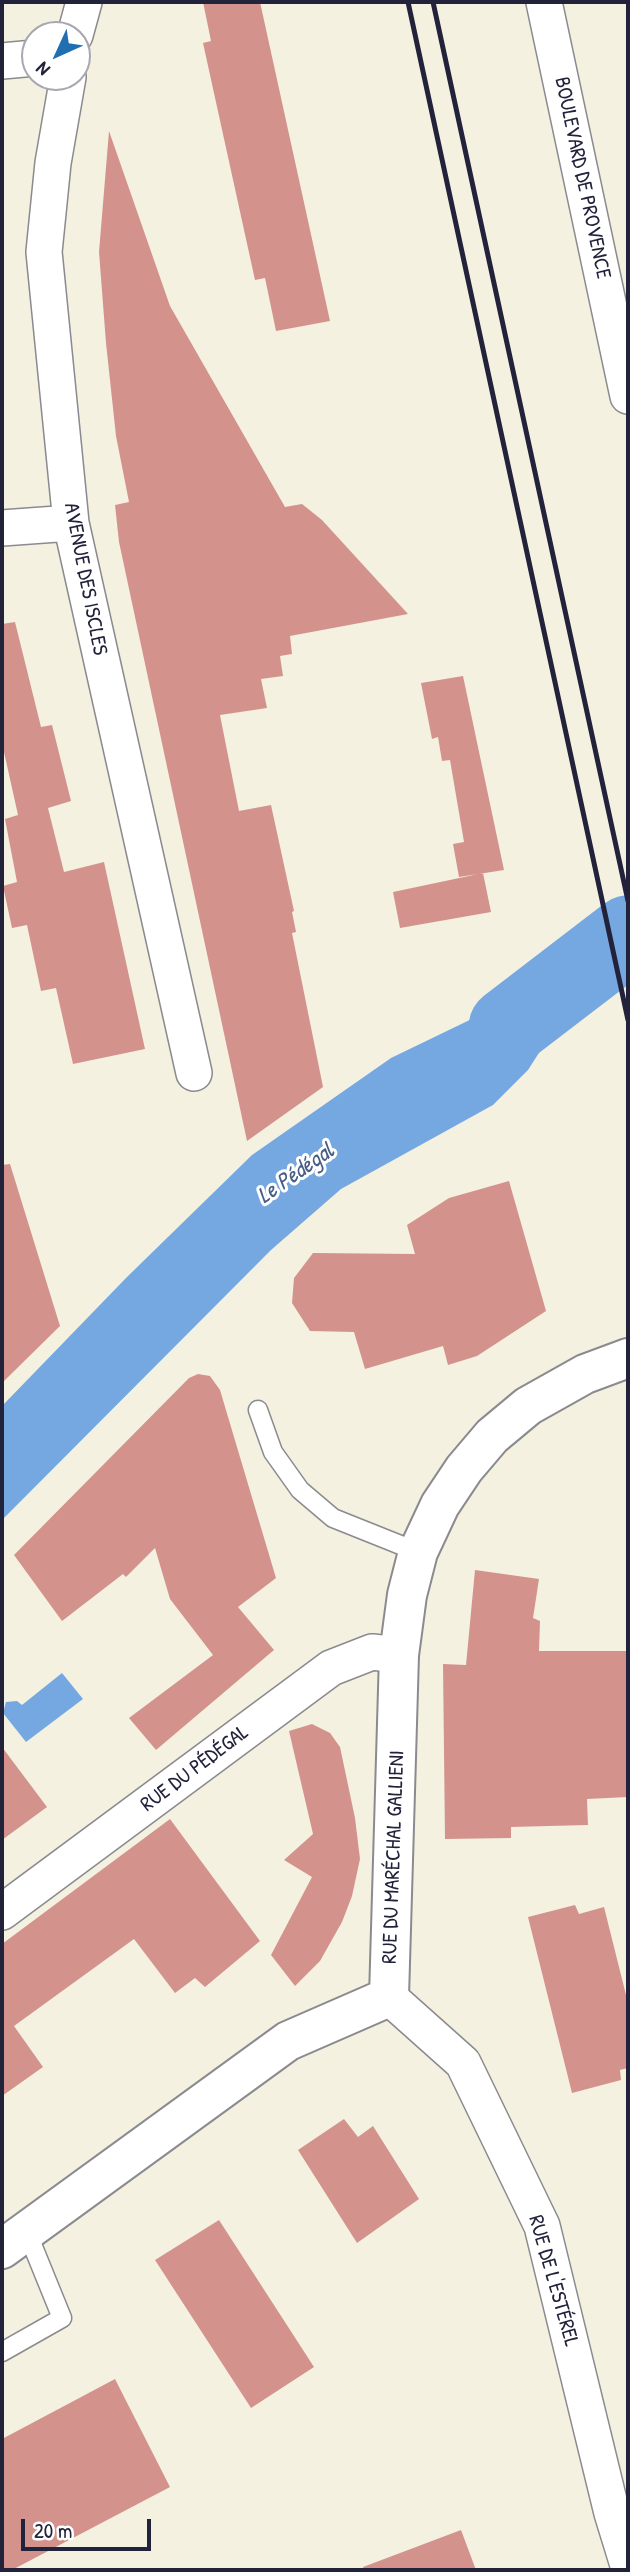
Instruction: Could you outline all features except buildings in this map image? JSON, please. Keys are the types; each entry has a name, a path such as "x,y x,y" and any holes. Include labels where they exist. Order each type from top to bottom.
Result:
{"main road":[{"name":"RUE DU MARÉCHAL GALLIENI","path":"389,1997 400,1655 407,1595 418,1552 440,1505 464,1468 492,1436 528,1406 585,1374 628,1358"},
{"path":"14,2241 288,2041 389,1997"}],"street":[{"path":"79,21 84,2"},
{"name":"BOULEVARD DE PROVENCE","path":"544,2 621,326 628,396"},
{"path":"2,61 21,59"},
{"name":"AVENUE DES ISCLES","path":"66,91 53,163 44,252 71,523 194,1073"},
{"path":"2,528 71,523"},
{"name":"RUE DU PÉDÉGAL","path":"2,1912 331,1668 372,1652 400,1655"},
{"name":"RUE DE L'ESTÉREL","path":"389,1997 463,2063 542,2226 612,2513 628,2565"}],"lane":[{"path":"258,1410 273,1452 300,1490 334,1518 418,1552"},
{"path":"2,2352 62,2318 14,2241"}],"water":[{"path":"587,931 603,990 560,1020 528,1070 493,1105 341,1189 271,1250 2,1520 2,1406 127,1277 252,1155 391,1058 511,1000"},
{"path":"62,1673 83,1699 26,1742 3,1713 6,1702 17,1701 22,1705"}],"waterway":[{"name":"Le Pédégal","path":"508,1027 628,935"}],"railway":[{"path":"408,2 628,1020"},
{"path":"433,2 628,901"}]}
